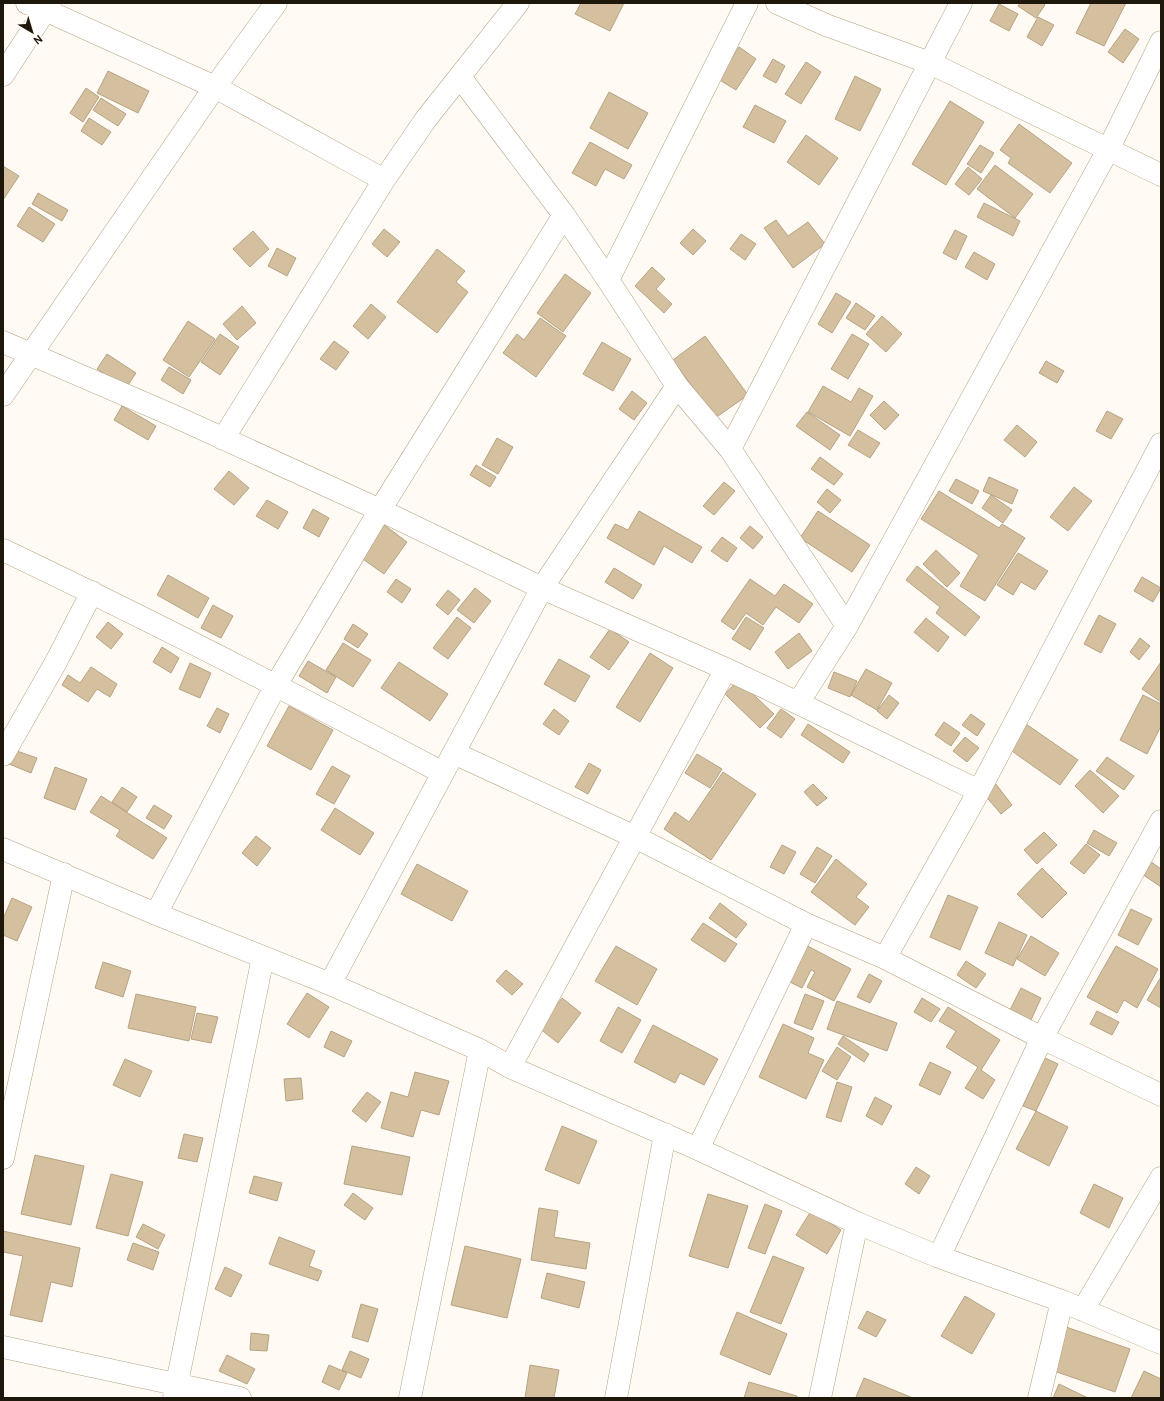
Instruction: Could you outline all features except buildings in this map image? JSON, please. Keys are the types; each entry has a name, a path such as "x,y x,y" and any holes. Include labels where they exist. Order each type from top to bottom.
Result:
{"street":[{"path":"3,395 215,87 276,3"},
{"path":"223,439 384,180 426,119 518,3"},
{"path":"608,280 747,3"},
{"path":"778,3 826,25 930,63 1161,176"},
{"path":"730,449 961,3"},
{"path":"3,75 41,5 215,87 384,180"},
{"path":"798,703 847,626 1108,150 1161,42"},
{"path":"460,77 564,214 677,386 730,449 847,626"},
{"path":"156,914 276,685 380,510 564,214"},
{"path":"3,342 30,355 174,416 380,510 542,588 726,669 979,791"},
{"path":"330,984 542,588 677,386"},
{"path":"885,958 979,791 1161,444"},
{"path":"3,550 92,592 276,685 443,773"},
{"path":"3,755 56,662 92,592"},
{"path":"510,1067 726,669"},
{"path":"454,753 635,837 806,924 885,958 1042,1038 1161,1095"},
{"path":"939,1257 1042,1038 1161,821"},
{"path":"3,849 156,914 330,984 480,1050 510,1067 665,1134 857,1223 939,1257 1083,1310 1161,1343"},
{"path":"3,1158 64,874"},
{"path":"698,1149 806,924"},
{"path":"176,1391 263,957"},
{"path":"410,1398 480,1050"},
{"path":"616,1398 665,1134"},
{"path":"1083,1310 1161,1178"},
{"path":"820,1398 857,1223"},
{"path":"1039,1398 1062,1302"},
{"path":"3,1347 176,1391 240,1398"}]}
